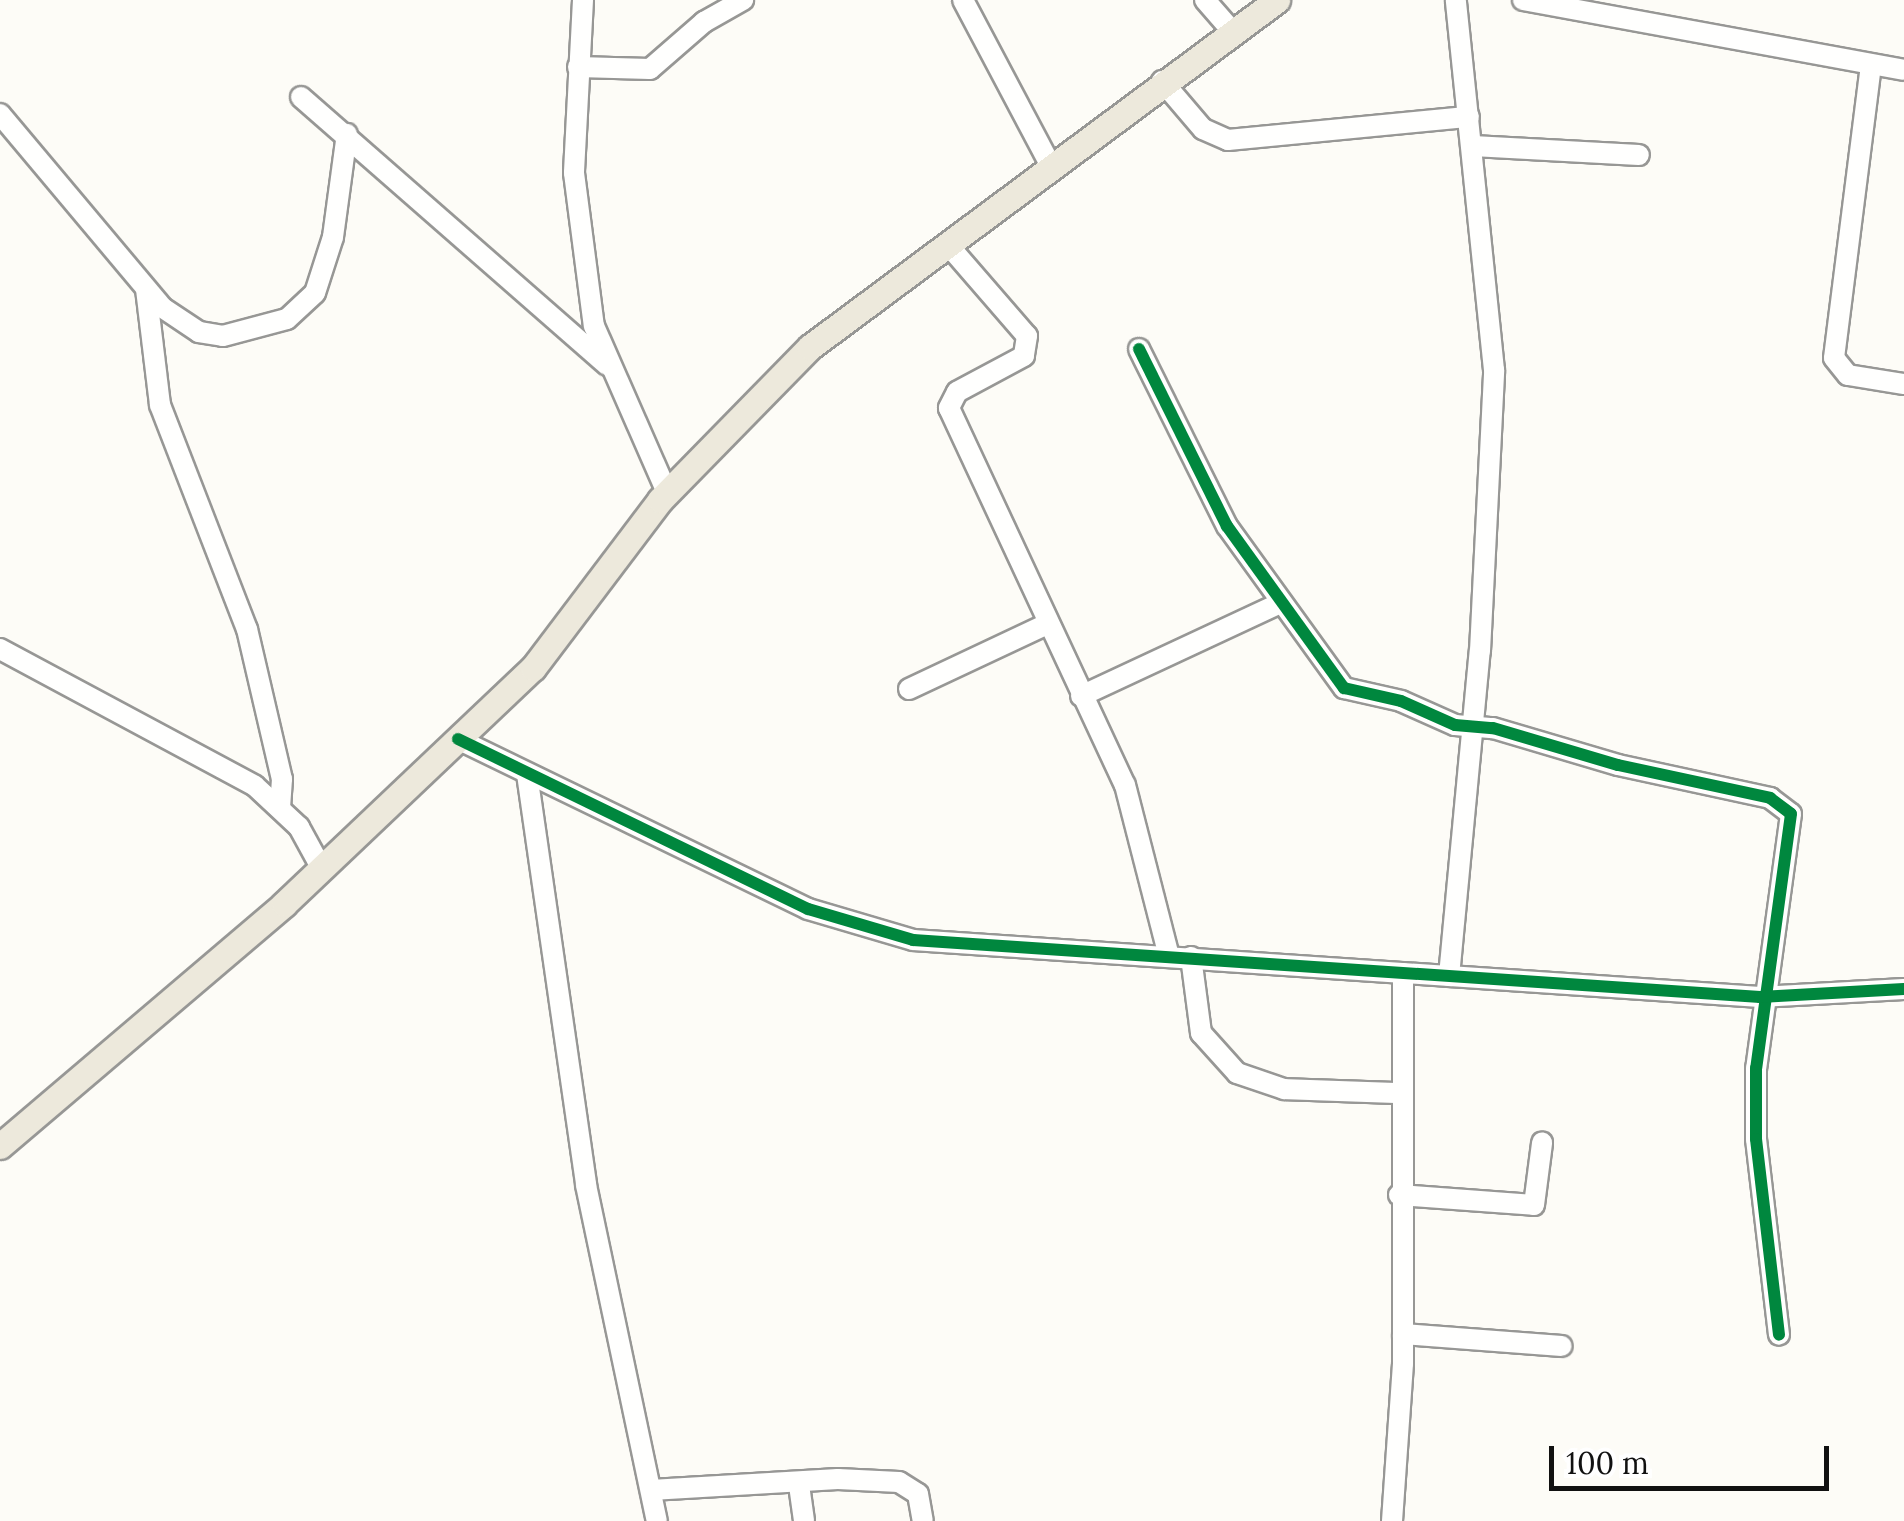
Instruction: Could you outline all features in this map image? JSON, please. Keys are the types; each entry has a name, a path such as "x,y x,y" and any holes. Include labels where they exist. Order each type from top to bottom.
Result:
{"main road":[{"path":"0,1146 322,869 533,668 667,492 810,347 1053,170 1162,81 1277,0"}],"street":[{"path":"582,0 574,173 594,326 667,492"},
{"path":"578,67 650,69 704,22 743,0"},
{"path":"962,0 1053,170"},
{"path":"1205,0 1232,31"},
{"path":"1450,976 1474,727 1494,370 1456,0"},
{"path":"1523,0 1904,70"},
{"path":"1871,64 1834,358 1848,375 1904,384"},
{"path":"1162,81 1202,130 1228,140 1469,117"},
{"path":"301,97 552,323 609,366"},
{"path":"0,114 146,289 181,324 223,336 304,308 332,237 346,134"},
{"path":"1472,146 1639,155"},
{"path":"948,246 1027,336 1024,356 957,392 948,408 1082,696 1144,841 1169,956"},
{"path":"146,289 160,405 248,629 282,778 280,806"},
{"path":"1139,349 1195,468 1280,603 1344,688 1474,727 1784,805 1793,825 1756,1068 1756,1139 1779,1335"},
{"path":"1082,696 1280,603"},
{"path":"909,689 1048,624"},
{"path":"0,650 206,756 280,806 322,869"},
{"path":"458,739 808,910 865,929 968,946 1191,956 1767,997 1904,988"},
{"path":"528,774 586,1185 657,1521"},
{"path":"1191,956 1201,1033 1237,1074 1284,1090 1400,1093"},
{"path":"1392,1521 1404,1334 1400,1195 1403,973"},
{"path":"1400,1195 1534,1206 1542,1142"},
{"path":"1404,1334 1562,1346"},
{"path":"651,1490 799,1485 838,1479 898,1482 918,1494 923,1521"},
{"path":"799,1485 804,1521"}],"cycle path":[{"path":"1139,349 1227,526 1344,688 1401,701 1455,725 1493,728 1618,765 1770,798 1791,814 1756,1068 1756,1139 1779,1335"},
{"path":"458,739 808,909 913,940 1760,997 1904,989"}]}
